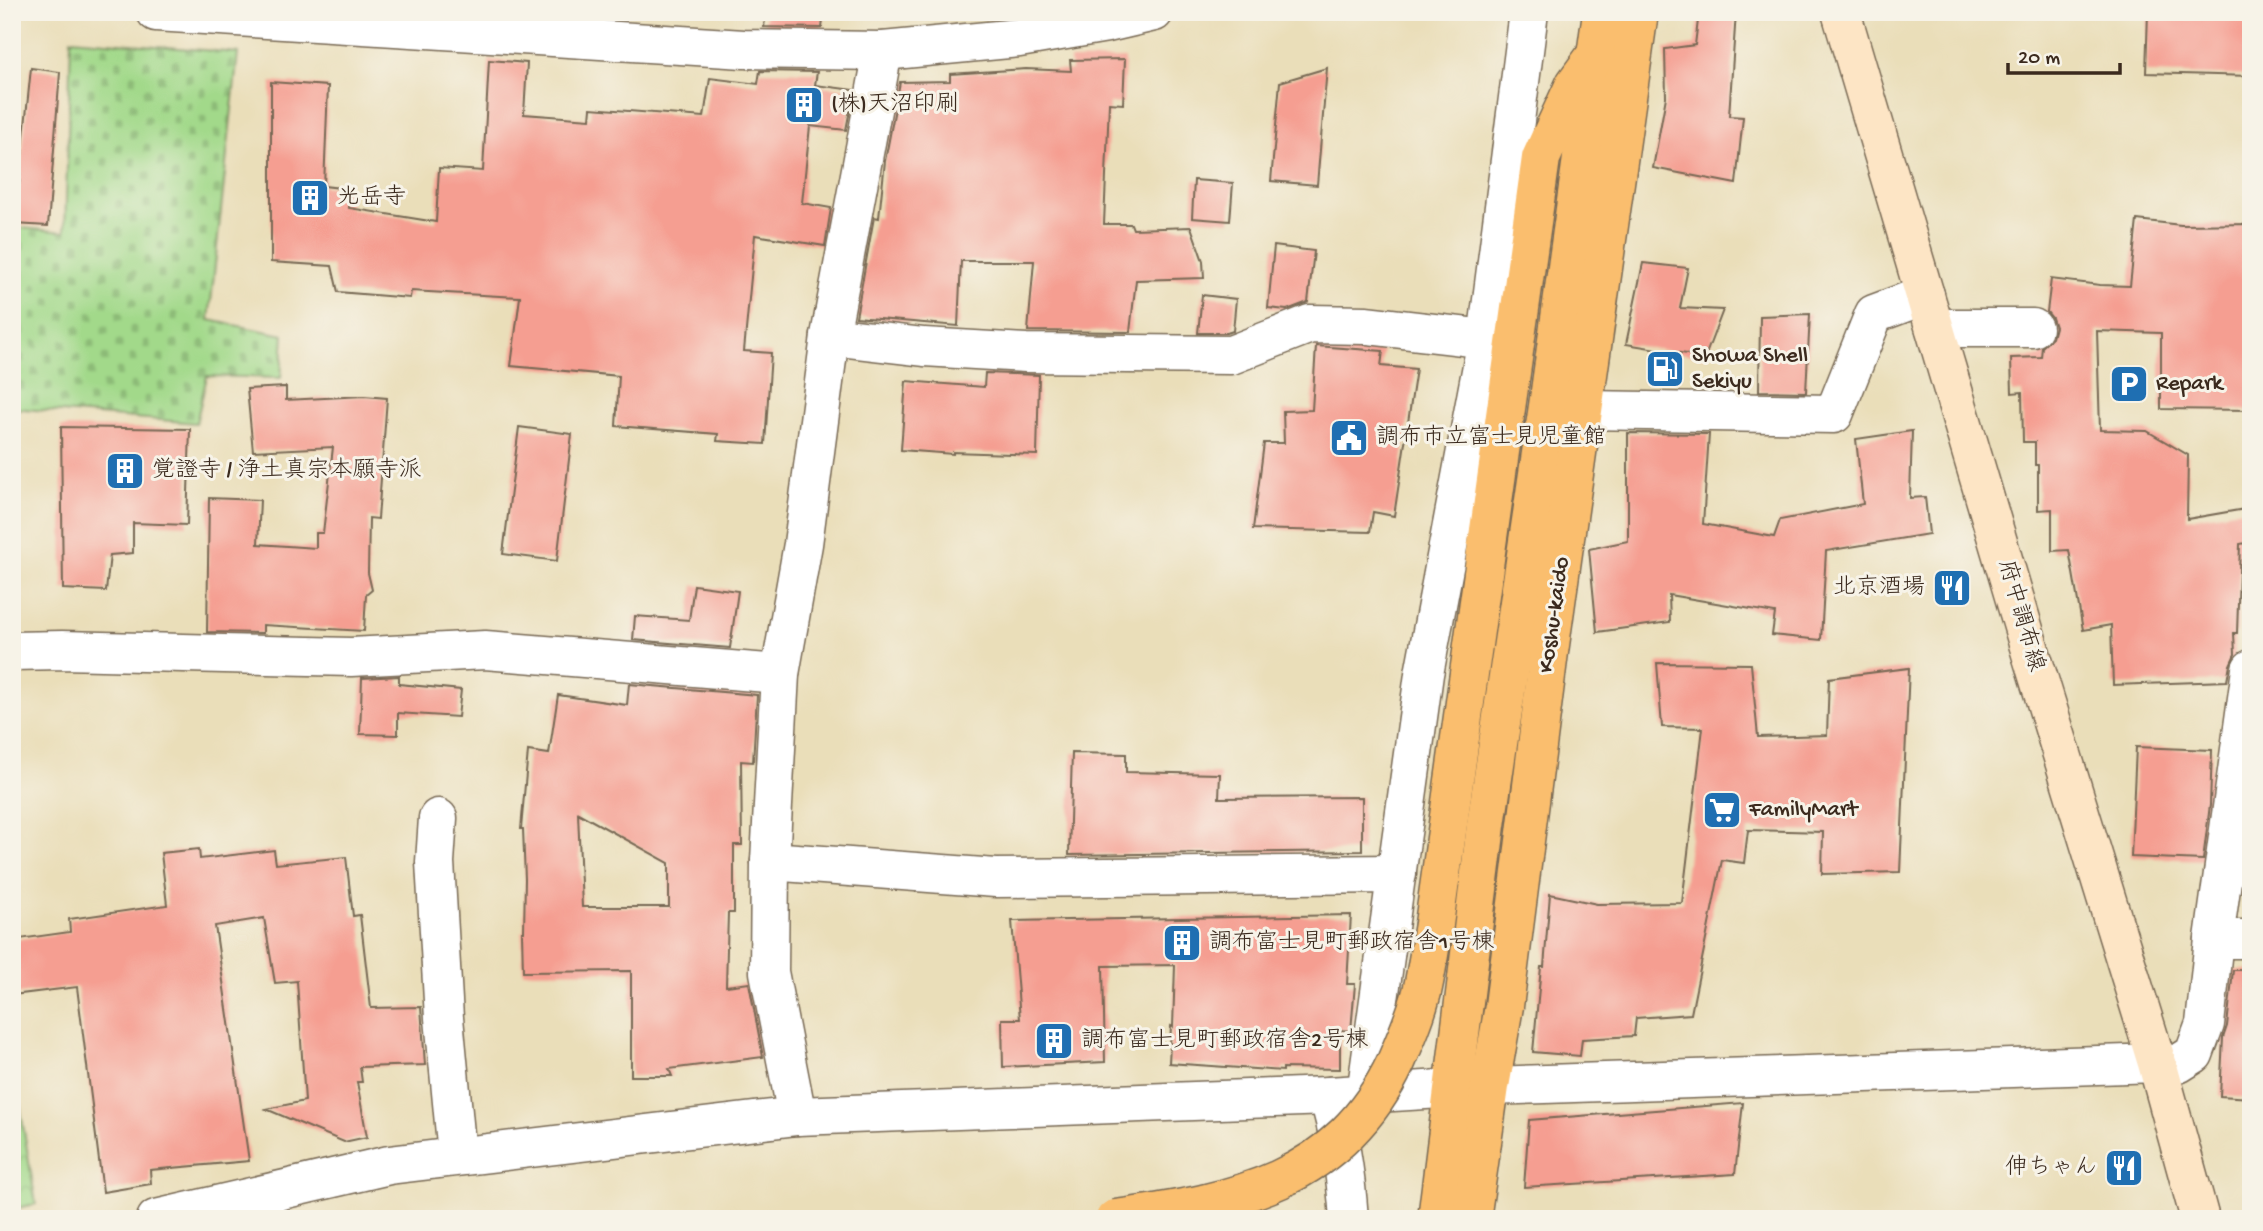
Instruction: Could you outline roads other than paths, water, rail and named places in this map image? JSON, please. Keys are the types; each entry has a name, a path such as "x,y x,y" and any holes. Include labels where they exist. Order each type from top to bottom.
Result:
{"highway":[{"name":"Koshu-kaido","path":"1471,1219 1471,1088 1486,825 1515,638 1602,12"},
{"name":"Koshu-kaido","path":"1437,1219 1471,1088 1504,1006 1549,652 1639,12"},
{"path":"1115,1219 1212,1202 1260,1188 1301,1170 1331,1150 1359,1122 1385,1086 1405,1041 1422,993 1434,924 1541,158 1575,84 1596,55"}],"main road":[{"name":"府中調布線","path":"1842,12 2032,657 2157,1063 2200,1219"}],"street":[{"path":"156,12 730,48 883,51 1019,38 1154,12"},
{"path":"1366,1094 1424,674 1487,339 1529,12"},
{"path":"797,1116 769,972 770,861 780,674 803,544 830,336 883,51"},
{"path":"1584,410 1834,414 1874,314 1930,311 2033,328"},
{"path":"830,336 924,347 1026,353 1231,355 1310,324 1367,325 1487,339"},
{"path":"12,652 88,650 351,657 485,650 780,674"},
{"path":"156,1219 236,1209 389,1165 797,1116 1471,1088 2157,1063 2178,1065 2194,1054 2232,939 2251,669"},
{"path":"438,818 435,862 444,1018 457,1155"},
{"path":"770,861 996,878 1397,874"},
{"path":"1328,1096 1344,1160 1349,1219"}],"place":[{"name":"(株)天沼印刷","path":"804,105"},
{"name":"光岳寺","path":"310,198"},
{"name":"Showa Shell Sekiyu","path":"1665,369"},
{"name":"Repark","path":"2129,384"},
{"name":"調布市立富士見児童館","path":"1349,438"},
{"name":"覚證寺 / 浄土真宗本願寺派","path":"125,471"},
{"name":"北京酒場","path":"1952,588"},
{"name":"FamilyMart","path":"1722,810"},
{"name":"調布富士見町郵政宿舎1号棟","path":"1182,943"},
{"name":"調布富士見町郵政宿舎2号棟","path":"1054,1041"},
{"name":"伸ちゃん","path":"2124,1168"}]}
